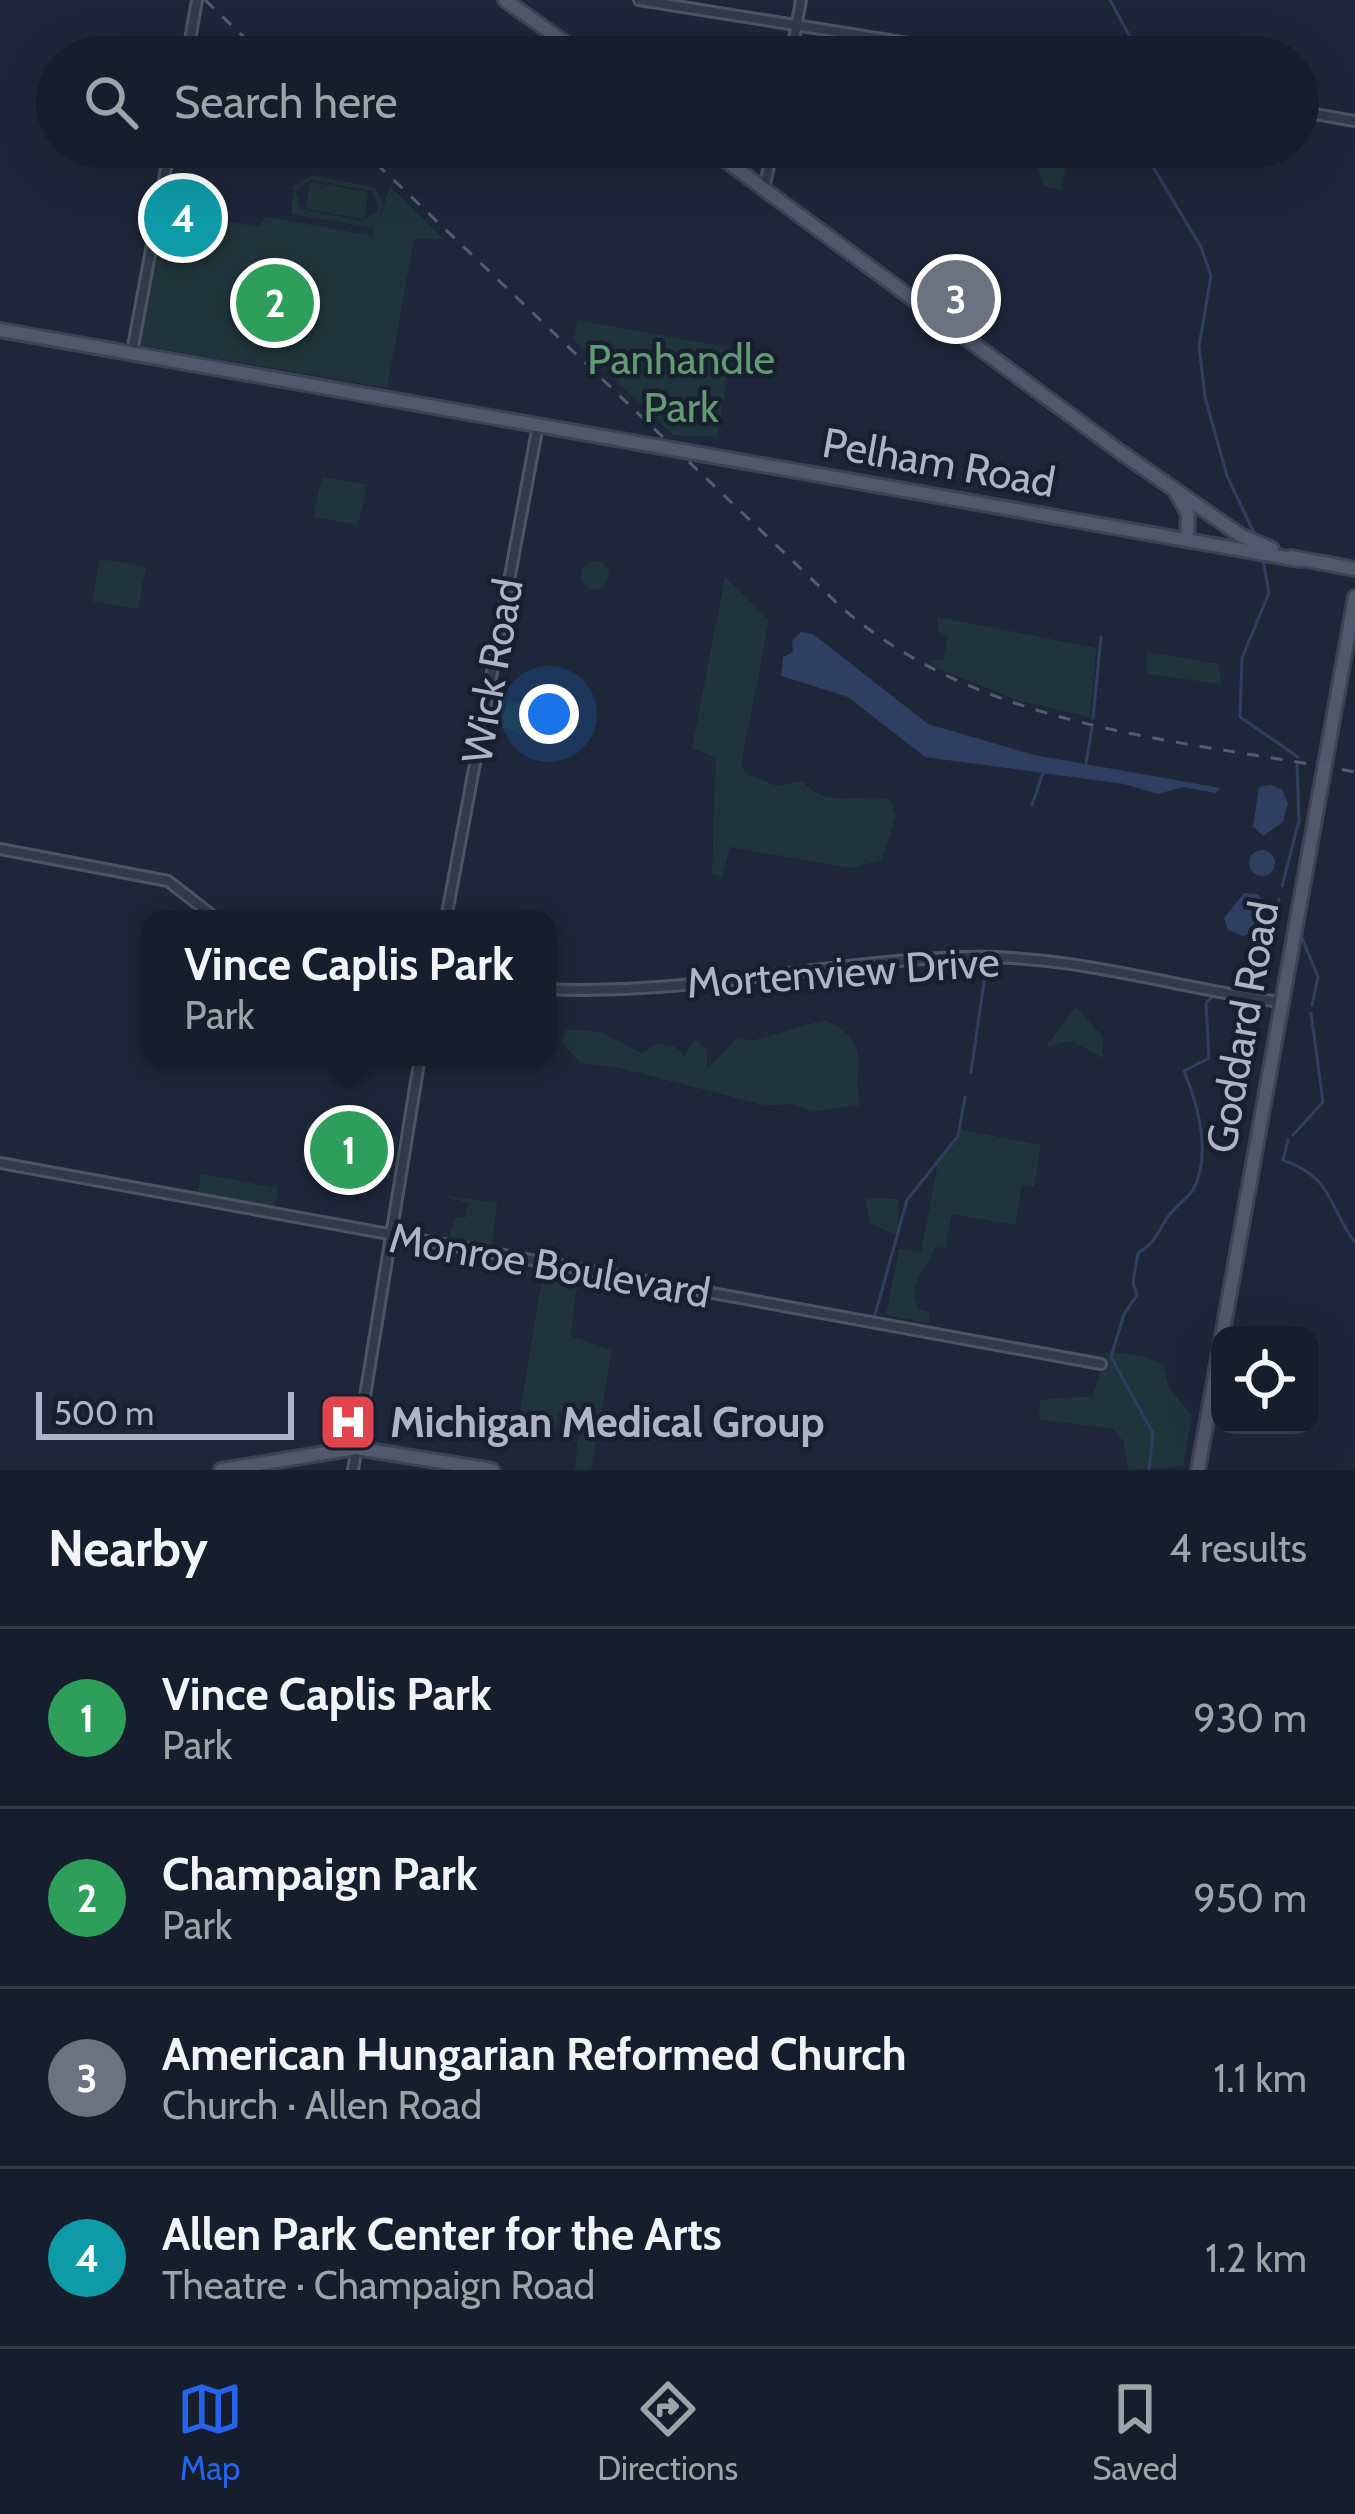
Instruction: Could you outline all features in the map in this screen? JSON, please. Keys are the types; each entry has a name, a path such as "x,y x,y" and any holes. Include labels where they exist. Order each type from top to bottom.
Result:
{"main road":[{"path":"505,0 556,36"},
{"path":"736,168 1173,488 1194,512 1261,549 1355,569"},
{"name":"Pelham Road","path":"0,330 1187,540 1261,549"},
{"path":"1187,540 1194,512"},
{"path":"1222,546 1223,524"},
{"name":"Goddard Road","path":"1198,1470 1355,597"},
{"path":"221,1470 356,1448 492,1470"}],"street":[{"path":"191,36 197,0"},
{"path":"639,0 869,36"},
{"path":"794,36 801,0"},
{"path":"1319,115 1355,121"},
{"path":"132,352 166,168"},
{"path":"764,189 768,168"},
{"name":"Wick Road","path":"448,910 538,424"},
{"path":"0,849 168,881 205,910"},
{"name":"Mortenview Drive","path":"556,989 634,988 971,957 1070,965 1280,1002"},
{"path":"353,1470 418,1066"},
{"name":"Monroe Boulevard","path":"0,1162 1101,1364"}],"green space":[{"path":"1038,168 1066,168 1062,190 1043,186"},
{"path":"312,175 375,188 383,203 379,221 390,186 443,239 414,239 387,388 140,345 157,254 203,261 213,219 259,227 266,217 374,236 375,228 292,214 293,186","holes":["311,180 371,191 377,212 362,221 301,209 295,191"]},
{"path":"310,182 368,192 364,219 306,209"},
{"name":"Panhandle Park","path":"577,320 731,348 718,437 673,435 574,340"},
{"path":"322,477 367,485 358,525 313,517"},
{"path":"100,559 146,567 138,609 92,601"},
{"path":"595,561 605,565 609,575 605,585 595,589 585,585 581,575 585,565"},
{"path":"725,577 769,620 741,765 746,774 777,786 802,781 822,796 891,800 896,816 882,860 851,868 730,847 722,877 712,874 716,758 692,748"},
{"path":"937,617 1096,648 1090,717 1017,700 935,667 930,660 943,660 948,636 938,631"},
{"path":"1147,652 1218,664 1222,684 1147,674"},
{"path":"501,700 534,706 530,735 494,726"},
{"path":"1076,1007 1103,1037 1103,1058 1072,1041 1046,1046"},
{"path":"825,1020 855,1046 860,1105 810,1112 794,1104 764,1105 616,1067 580,1063 562,1042 565,1030 592,1031 641,1053 657,1044 676,1047 684,1056 695,1040 707,1050 707,1069 738,1037 751,1041"},
{"path":"308,1121 398,1137 390,1179 301,1162"},
{"path":"961,1130 1041,1145 1034,1187 1022,1185 1015,1225 952,1214 945,1248 935,1247 915,1286 919,1309 930,1312 929,1323 886,1315 899,1249 921,1252 938,1163"},
{"path":"201,1174 278,1188 275,1206 283,1208 281,1214 190,1196 191,1190 198,1191"},
{"path":"441,1195 497,1203 491,1249 448,1241 456,1217 465,1218 468,1203"},
{"path":"865,1198 898,1199 898,1235 871,1224"},
{"path":"543,1273 577,1279 571,1336 612,1350 591,1470 575,1470 580,1416 559,1412 555,1432 518,1426"},
{"path":"1106,1352 1144,1356 1163,1365 1169,1388 1192,1416 1183,1466 1128,1470 1124,1442 1113,1429 1039,1419 1040,1400 1093,1396"}],"water":[{"path":"801,632 813,634 928,724 1034,755 1221,788 1215,793 1183,787 1158,794 1124,784 925,757 848,697 781,676 783,657 793,652 792,641"},
{"path":"1259,787 1282,789 1288,803 1283,822 1263,836 1253,826"},
{"path":"1262,850 1275,863 1262,876 1249,863"},
{"path":"1244,893 1258,894 1264,903 1258,931 1243,936 1228,930 1224,918"}],"waterway":[{"path":"1110,0 1130,36"},
{"path":"1154,168 1201,247 1211,276 1199,346 1205,397 1227,476 1255,535"},
{"path":"1263,560 1269,593 1242,658 1240,717 1298,757"},
{"path":"1093,718 1101,637"},
{"path":"1086,763 1092,728"},
{"path":"1282,886 1299,821 1297,765"},
{"path":"1032,805 1043,773"},
{"path":"1222,990 1247,988 1264,969 1279,899"},
{"path":"1302,938 1318,977 1312,1005"},
{"path":"971,1072 987,961"},
{"path":"1149,1470 1153,1433 1111,1357 1124,1314 1137,1295 1133,1282 1138,1253 1152,1242 1199,1176 1201,1130 1184,1071 1209,1058 1206,1003 1214,995"},
{"path":"1293,1135 1323,1102 1311,1013"},
{"path":"875,1315 907,1200 958,1136 965,1097"},
{"path":"1288,1140 1283,1160 1320,1184 1355,1243"}],"railway":[{"path":"205,0 243,36"},
{"path":"381,168 841,607 897,648 956,680 1019,705 1085,723 1355,772"}],"place":[{"name":"Allen Park Center for the Arts","path":"183,218"},
{"name":"American Hungarian Reformed Church","path":"956,299"},
{"name":"Champaign Park","path":"275,303"},
{"name":"Vince Caplis Park","path":"349,1150"},
{"name":"Michigan Medical Group","path":"348,1422"}]}
